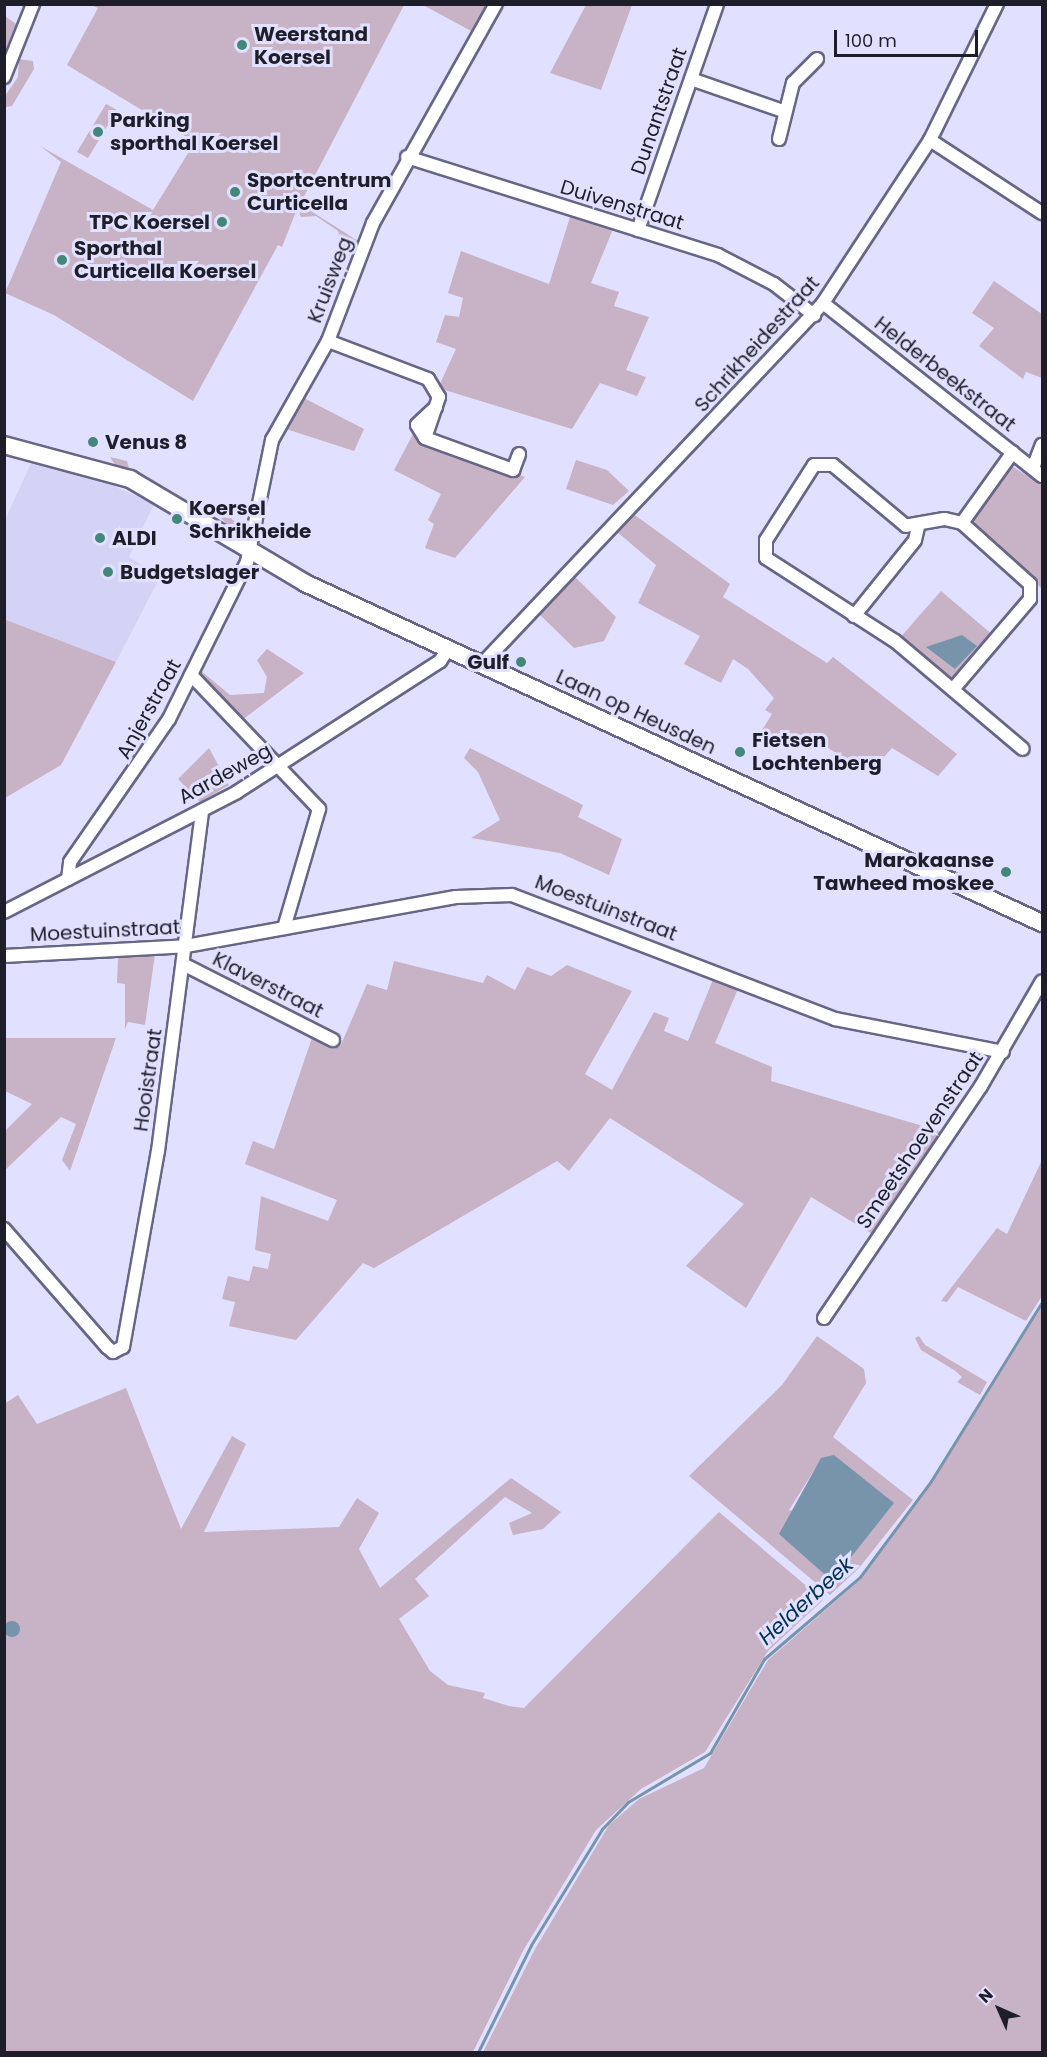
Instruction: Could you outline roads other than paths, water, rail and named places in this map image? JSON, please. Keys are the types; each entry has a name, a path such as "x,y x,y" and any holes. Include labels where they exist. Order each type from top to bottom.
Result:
{"street":[{"path":"4,77 33,4"},
{"name":"Kruisweg","path":"249,548 272,440 328,341 373,223 407,158 496,4"},
{"name":"Dunantstraat","path":"638,230 717,4"},
{"name":"Schrikheidestraat","path":"483,663 814,315 930,140 997,4"},
{"path":"779,139 783,111 796,79 817,59"},
{"path":"691,79 783,111"},
{"path":"930,140 1042,213"},
{"name":"Duivenstraat","path":"407,158 742,265 814,315"},
{"name":"Helderbeekstraat","path":"823,303 1038,472"},
{"path":"328,341 423,376 436,390 436,407 425,438 513,470 519,454"},
{"name":"Laan op Heusden","path":"4,445 130,479 305,583 483,663 1042,923"},
{"path":"1038,472 1042,445"},
{"path":"962,523 1013,452"},
{"path":"954,688 1032,594 1026,579 962,523 944,519 918,527 902,523 829,462 808,472 763,554 954,688 1023,749"},
{"path":"854,616 915,540 918,527"},
{"name":"Anjerstraat","path":"68,879 70,862 137,770 191,675 249,548"},
{"name":"Aardeweg","path":"4,912 202,811 282,765 440,661 449,648"},
{"path":"191,675 312,798 319,816 284,928"},
{"name":"Hooistraat","path":"4,1229 107,1347 119,1351 126,1339 184,965 202,811"},
{"name":"Moestuinstraat","path":"4,956 186,946 456,897 512,895 835,1019 1004,1052"},
{"name":"Klaverstraat","path":"184,965 333,1040"},
{"name":"Smeetshoevenstraat","path":"824,1318 1004,1052 1042,981"}],"waterway":[{"name":"Helderbeek","path":"478,2052 531,1945 602,1829 628,1802 710,1753 764,1659 860,1577 931,1481 1042,1302"}],"place":[{"name":"Weerstand Koersel","path":"242,45"},
{"name":"Parking sporthal Koersel","path":"98,132"},
{"name":"Sportcentrum Curticella","path":"235,192"},
{"name":"TPC Koersel","path":"222,222"},
{"name":"Sporthal Curticella Koersel","path":"62,260"},
{"name":"Venus 8","path":"93,442"},
{"name":"Koersel Schrikheide","path":"177,519"},
{"name":"ALDI","path":"100,538"},
{"name":"Budgetslager","path":"108,572"},
{"name":"Gulf","path":"521,662"},
{"name":"Fietsen Lochtenberg","path":"740,752"},
{"name":"Marokaanse Tawheed moskee","path":"1006,872"}]}
